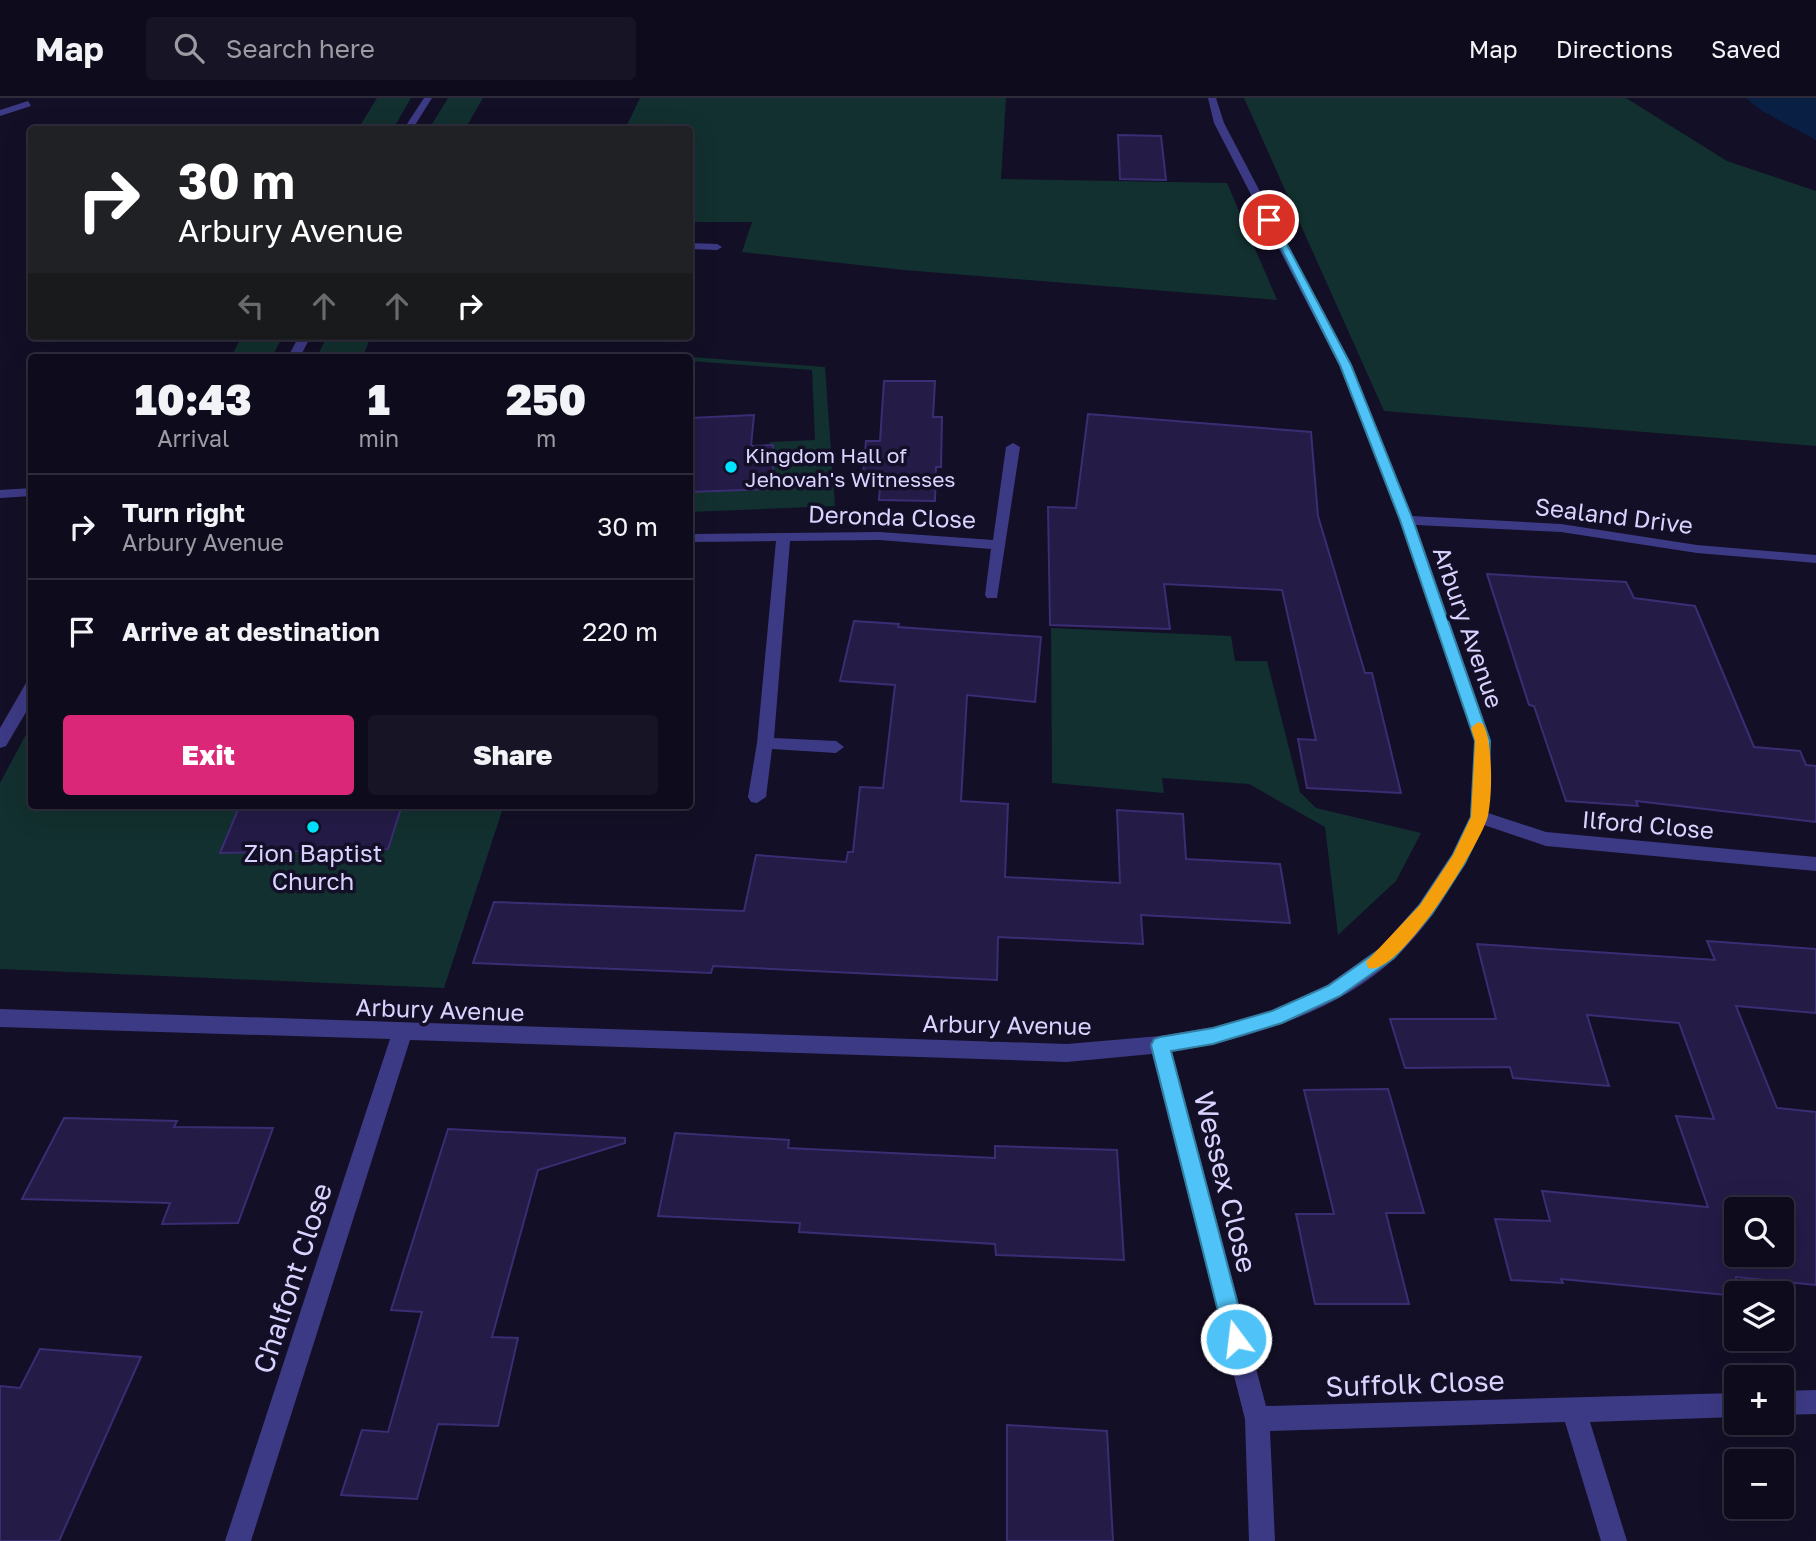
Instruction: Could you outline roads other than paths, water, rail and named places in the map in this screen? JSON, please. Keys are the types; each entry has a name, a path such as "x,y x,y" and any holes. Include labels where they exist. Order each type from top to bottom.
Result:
{"street":[{"path":"410,126 428,98"},
{"name":"Arbury Avenue","path":"0,1018 1067,1053 1160,1045 1213,1036 1276,1018 1334,991 1388,953 1426,909 1459,858 1479,817 1483,741 1407,520 1345,365 1219,123 1212,98"},
{"path":"0,113 28,104"},
{"path":"693,246 717,247"},
{"name":"Deronda Close","path":"992,594 1013,447"},
{"path":"0,494 28,492"},
{"name":"Sealand Drive","path":"1407,520 1561,528 1697,549 1816,559"},
{"name":"Deronda Close","path":"693,538 880,536 999,545"},
{"name":"Deronda Close","path":"757,797 765,743 783,537"},
{"path":"0,742 28,694"},
{"path":"765,743 836,747"},
{"name":"Ilford Close","path":"1479,817 1546,839 1816,864"},
{"name":"Chalfont Close","path":"238,1541 402,1033"},
{"name":"Wessex Close","path":"1160,1045 1257,1419 1262,1541"},
{"path":"1794,1403 1816,1402"},
{"name":"Suffolk Close","path":"1257,1419 1724,1405"},
{"path":"1574,1410 1614,1541"}],"water":[{"path":"1746,98 1816,98 1816,140 1762,111"}],"place":[{"name":"Kingdom Hall of Jehovah's Witnesses","path":"731,467"},
{"name":"Zion Baptist Church","path":"313,827"}]}
